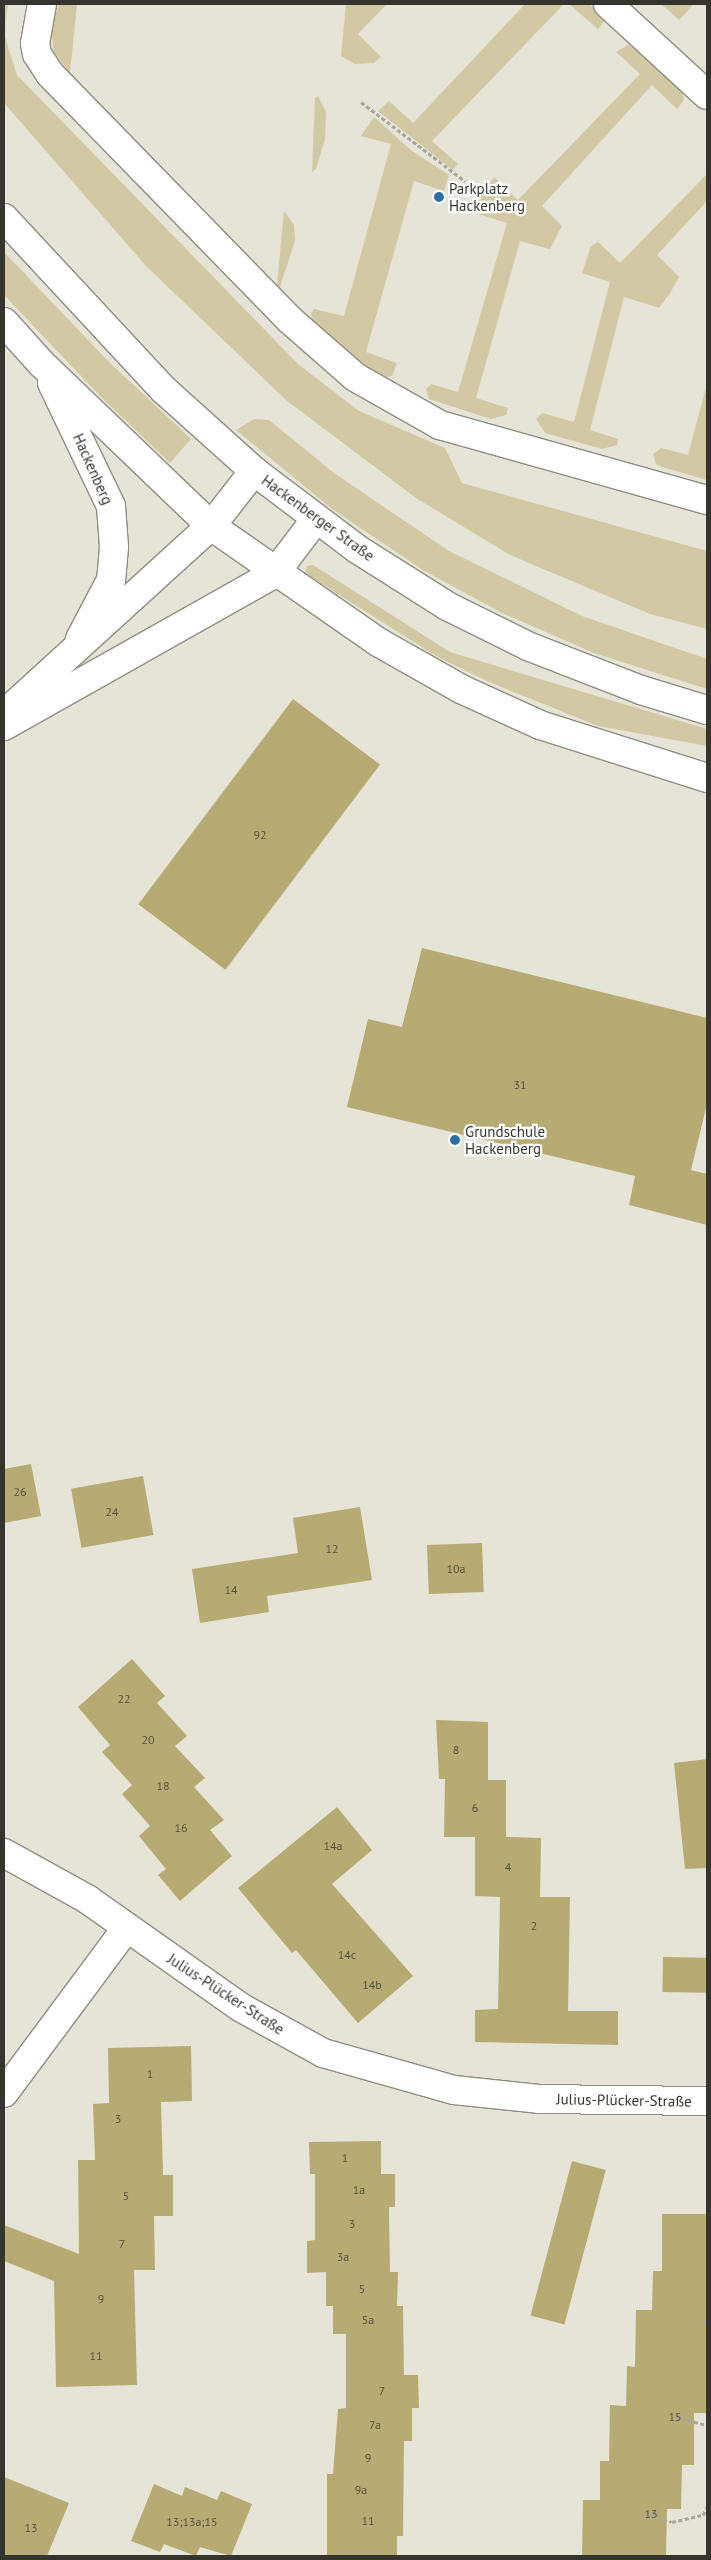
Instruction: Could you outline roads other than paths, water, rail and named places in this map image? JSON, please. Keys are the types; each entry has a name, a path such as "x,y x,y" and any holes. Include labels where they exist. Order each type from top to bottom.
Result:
{"street":[{"path":"42,4 35,43 37,54 50,74 297,327 355,377 440,425 707,500"},
{"path":"608,4 707,95"},
{"name":"Hackenberger Straße","path":"4,218 164,390 254,471 316,519 403,579 479,623 579,667 707,710"},
{"path":"4,322 42,364 211,526 275,573 378,642 461,689 540,725 707,778"},
{"name":"Hackenberg","path":"42,364 107,497 113,522 111,580 67,660"},
{"name":"Hackenberg","path":"4,714 67,660 211,526 254,471"},
{"path":"4,726 275,573 316,519"},
{"name":"Julius-Plücker-Straße","path":"4,1853 87,1899 126,1929 240,2008 323,2053 366,2068 454,2090 520,2097 707,2101"},
{"path":"4,2093 126,1929"}],"place":[{"name":"Parkplatz Hackenberg","path":"439,197"},
{"name":"Grundschule Hackenberg","path":"455,1140"}]}
